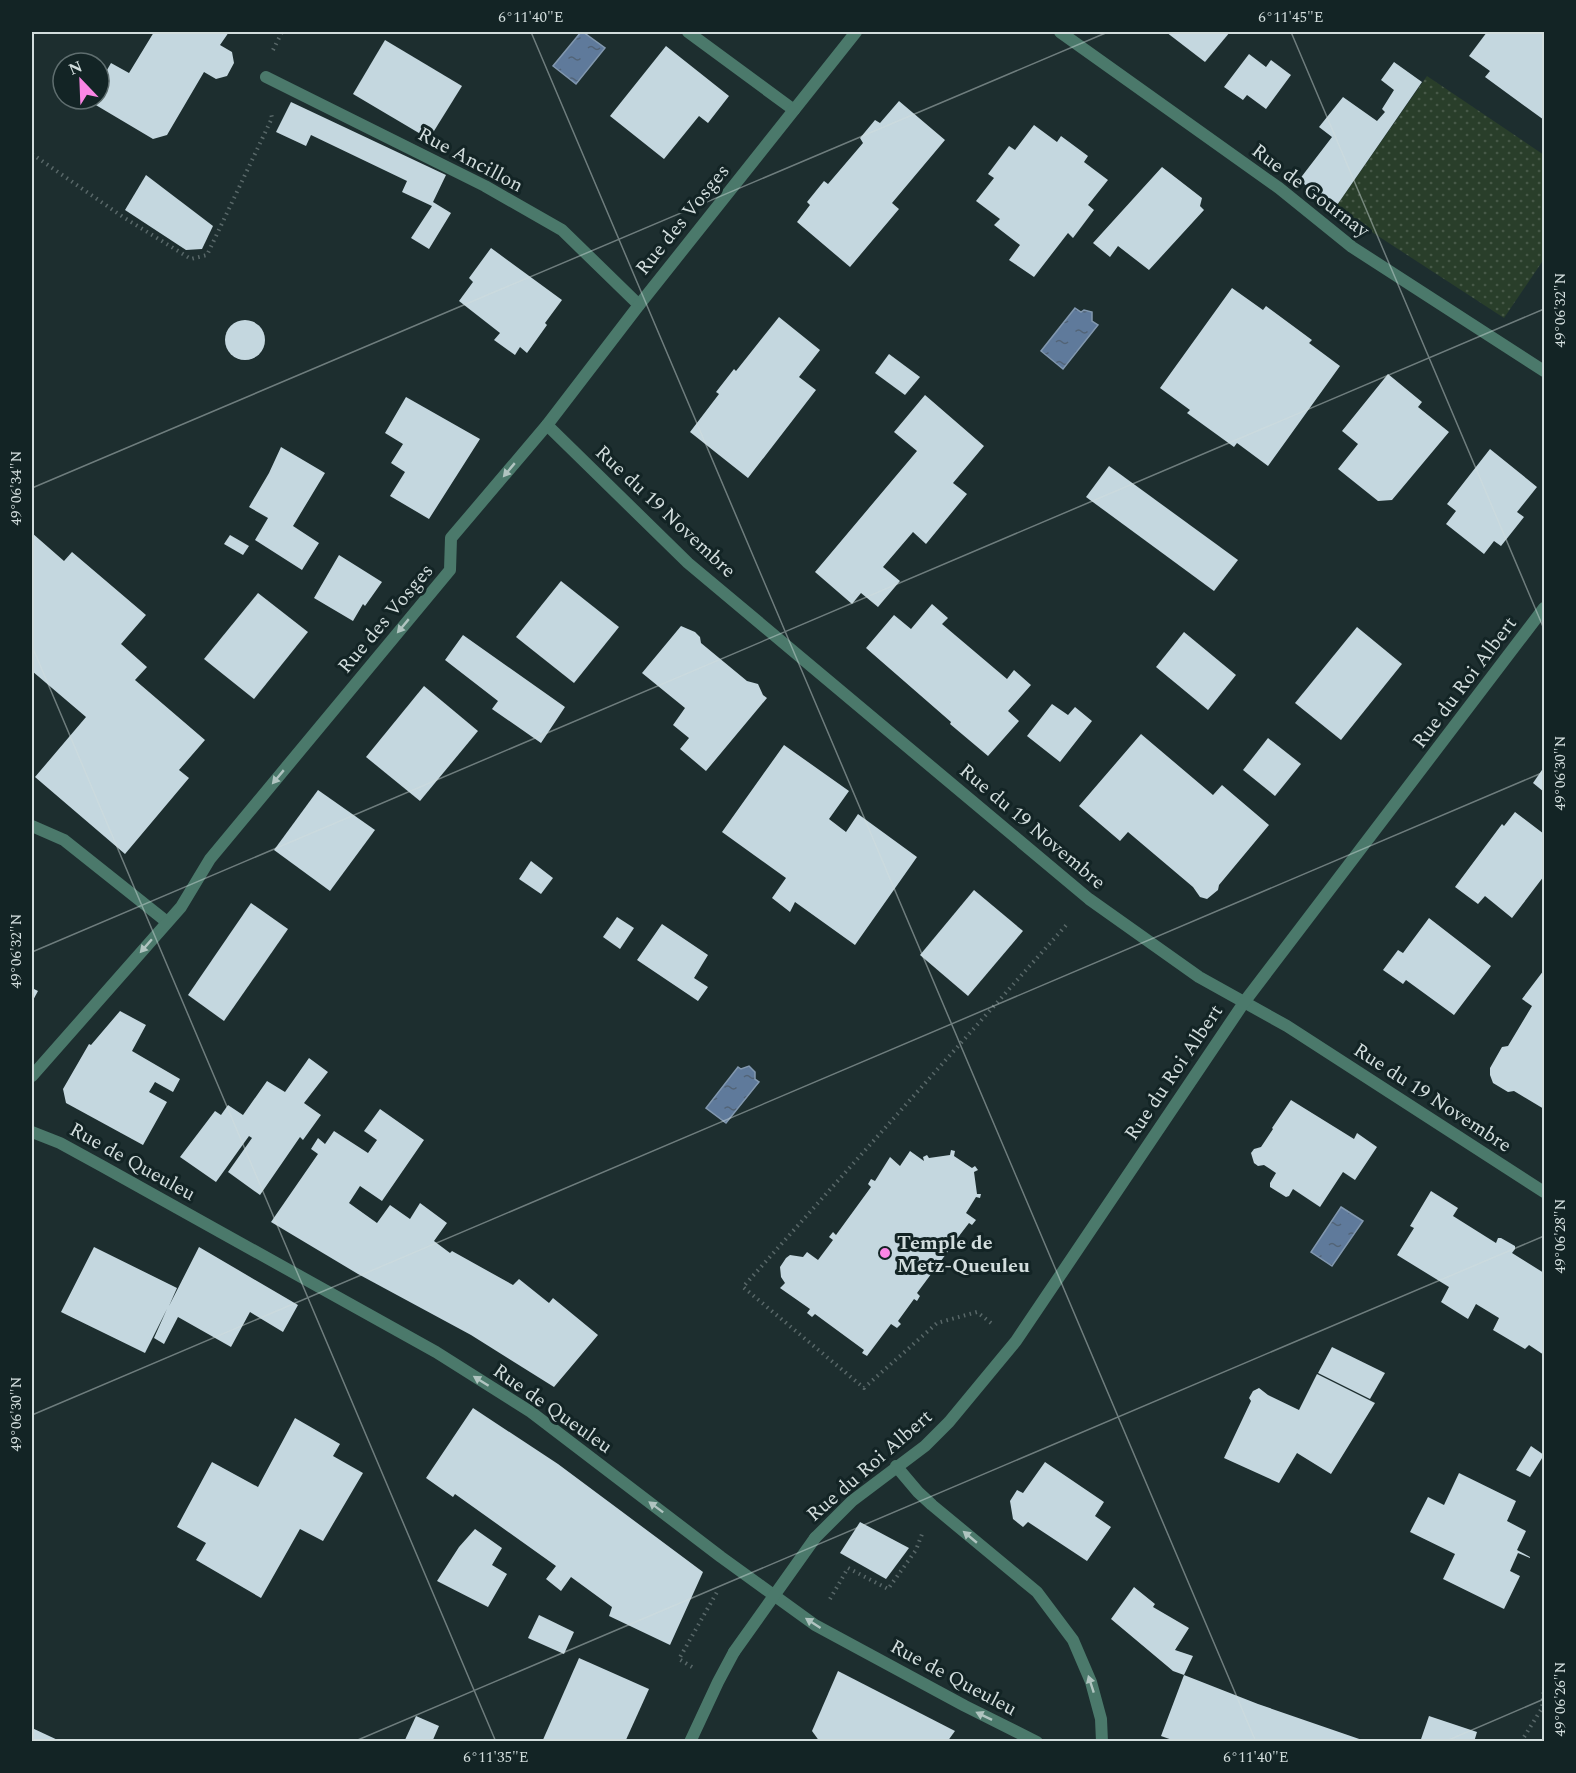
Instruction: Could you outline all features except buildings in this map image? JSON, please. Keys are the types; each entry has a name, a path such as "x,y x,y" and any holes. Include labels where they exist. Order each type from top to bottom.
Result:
{"street":[{"path":"688,32 794,110"},
{"name":"Rue des Vosges","path":"32,1076 181,907 210,859 450,570 451,538 547,425 639,304 856,32"},
{"name":"Rue de Gournay","path":"1060,32 1279,188 1352,247 1545,371"},
{"name":"Rue Ancillon","path":"266,77 485,186 562,230 639,304"},
{"name":"Rue du 19 Novembre","path":"547,425 688,563 1089,899 1199,977 1287,1026 1545,1192"},
{"name":"Rue du Roi Albert","path":"690,1742 734,1652 815,1538 852,1501 925,1446 949,1422 1016,1341 1245,1001 1545,608"},
{"path":"32,826 64,840 167,922"},
{"name":"Rue de Queuleu","path":"32,1132 60,1143 436,1353 531,1412 721,1557 815,1625 1037,1742"},
{"path":"896,1466 932,1505 1037,1592 1073,1640 1091,1682 1099,1710 1102,1742"}],"path":[{"path":"32,154 123,217 191,259 207,255 272,118 266,77"},
{"path":"997,1327 977,1312 937,1323 864,1388 743,1287 1089,899"},
{"path":"848,1568 888,1589 916,1550"},
{"path":"680,1659 721,1584"},
{"path":"1521,1742 1542,1708 1545,1687"}],"green space":[{"path":"1427,76 1544,155 1544,259 1504,318 1335,208"}],"water":[{"path":"581,32 605,48 576,84 553,66"},
{"path":"1075,308 1081,312 1084,310 1092,312 1092,321 1098,325 1063,369 1041,351"},
{"path":"749,1066 755,1072 755,1079 759,1082 726,1123 706,1108 738,1067 741,1069"},
{"path":"1341,1207 1363,1221 1332,1266 1311,1252"}],"place":[{"name":"Temple de Metz-Queuleu","path":"885,1253"}]}
